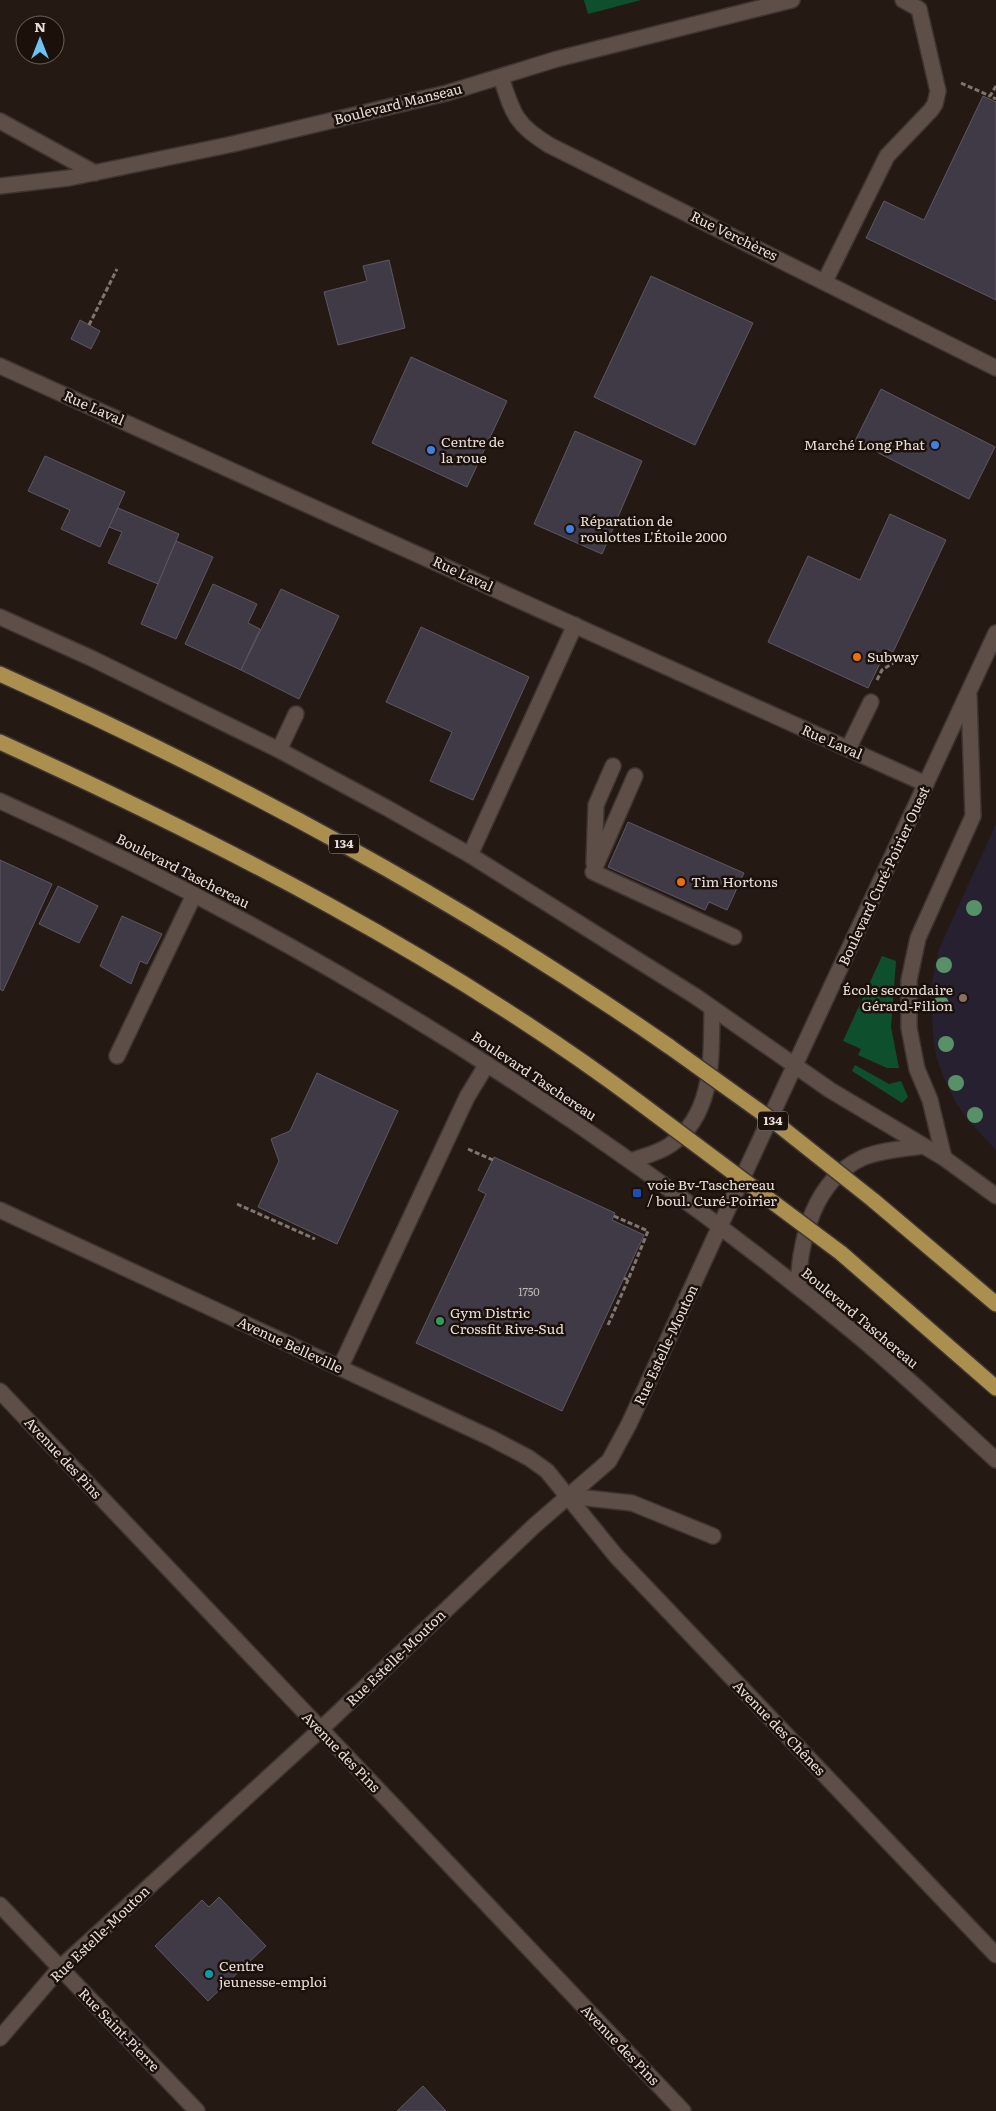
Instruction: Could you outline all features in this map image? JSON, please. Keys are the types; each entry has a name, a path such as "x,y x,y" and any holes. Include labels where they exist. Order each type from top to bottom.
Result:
{"highway":[{"name":"134","path":"0,674 196,766 344,844 473,918 670,1046 768,1118 873,1200 996,1304"},
{"path":"0,742 182,827 341,912 541,1034 640,1103 841,1253 996,1388"}],"street":[{"name":"Boulevard Manseau","path":"0,186 34,184 233,144 447,93 557,59 792,0"},
{"path":"825,281 887,156 931,110 937,98 938,91 919,9 904,0"},
{"name":"Rue Verchères","path":"501,77 516,118 533,135 996,368"},
{"path":"0,121 95,173"},
{"name":"Rue Laval","path":"0,366 926,784"},
{"path":"0,617 117,670 279,750 470,855 712,1008 841,1096 944,1158 996,1196"},
{"path":"470,855 575,625"},
{"name":"Boulevard Curé-Poirier Ouest","path":"720,1226 996,633"},
{"path":"944,1158 930,1100 917,1069 908,1028 908,980 918,938 974,816 969,691"},
{"path":"848,749 871,702"},
{"path":"279,750 296,714"},
{"path":"593,872 596,805 613,766"},
{"path":"593,872 635,776"},
{"name":"Boulevard Taschereau","path":"0,801 110,852 194,895 373,992 487,1064 631,1162 720,1226 901,1372 996,1460"},
{"path":"593,872 734,937"},
{"path":"117,1056 194,895"},
{"path":"631,1162 669,1145 688,1128 698,1113 706,1093 710,1068 712,1008"},
{"path":"340,1368 468,1097 487,1064"},
{"path":"798,1287 799,1257 803,1240 815,1208 832,1181 842,1171 862,1158 885,1151 922,1146"},
{"name":"Avenue Belleville","path":"0,1210 529,1458 547,1471 568,1496"},
{"name":"Rue Estelle-Mouton","path":"0,2038 60,1968 320,1730 568,1496 603,1466 616,1449 720,1226"},
{"name":"Avenue des Pins","path":"0,1391 683,2111"},
{"path":"568,1496 632,1502 712,1536"},
{"name":"Avenue des Chênes","path":"568,1496 616,1556 996,1955"},
{"name":"Rue Saint-Pierre","path":"0,1905 196,2111"}],"path":[{"path":"996,86 990,96 996,99"},
{"path":"90,325 117,269"},
{"path":"871,702 871,692 882,670 901,658"},
{"path":"237,1204 315,1239"},
{"path":"608,1325 648,1231 614,1216"}],"shaded area":[{"name":"École secondaire Gérard-Filion","path":"996,824 996,1150 968,1120 955,1101 944,1078 936,1056 933,1036 931,987 939,949"}],"green space":[{"path":"584,0 641,0 588,14"},
{"path":"882,956 896,961 891,1027 899,1068 887,1068 858,1055 861,1049 843,1041"},
{"path":"855,1065 889,1084 901,1081 908,1097 902,1103 852,1071"}],"building":[{"path":"983,96 996,102 996,300 866,238 884,201 924,220"},
{"path":"389,260 405,328 338,345 324,292 367,281 363,266"},
{"path":"651,276 753,323 695,445 594,397"},
{"path":"80,320 100,331 91,349 71,339"},
{"path":"411,357 507,401 467,487 372,443"},
{"path":"881,389 995,447 969,499 855,441"},
{"path":"575,431 642,461 602,554 534,524"},
{"path":"45,456 125,492 100,547 61,529 70,510 28,491"},
{"path":"118,508 179,534 158,584 108,563 122,532 109,527"},
{"path":"890,514 946,540 893,652 887,649 868,688 768,642 808,556 860,580"},
{"path":"176,541 213,557 176,639 141,624"},
{"path":"213,584 257,604 248,623 260,629 241,670 185,644"},
{"path":"281,589 339,616 299,699 241,670"},
{"path":"421,627 529,677 473,800 430,781 452,732 386,702"},
{"path":"628,822 744,873 727,910 709,902 705,910 608,867"},
{"path":"0,860 52,884 3,991 0,989"},
{"path":"58,886 98,906 79,943 39,924"},
{"path":"122,916 162,934 147,964 140,961 131,984 100,966"},
{"path":"317,1073 398,1111 337,1244 258,1207 279,1161 271,1139 290,1131"},
{"path":"494,1157 615,1213 612,1220 644,1235 562,1411 416,1343 486,1194 478,1190"},
{"name":"Centre jeunesse-emploi","path":"219,1897 266,1946 208,2001 155,1946 202,1900 209,1907"},
{"path":"423,2086 446,2111 397,2111"}],"place":[{"name":"Marché Long Phat","path":"935,445"},
{"name":"Centre de la roue","path":"431,450"},
{"name":"Réparation de roulottes L'Étoile 2000","path":"570,529"},
{"name":"Subway","path":"857,657"},
{"name":"Tim Hortons","path":"681,882"},
{"name":"École secondaire Gérard-Filion","path":"963,998"},
{"name":"voie Bv-Taschereau / boul. Curé-Poirier","path":"637,1193"},
{"name":"Gym Distric Crossfit Rive-Sud","path":"440,1321"},
{"name":"Centre jeunesse-emploi","path":"209,1974"}]}
